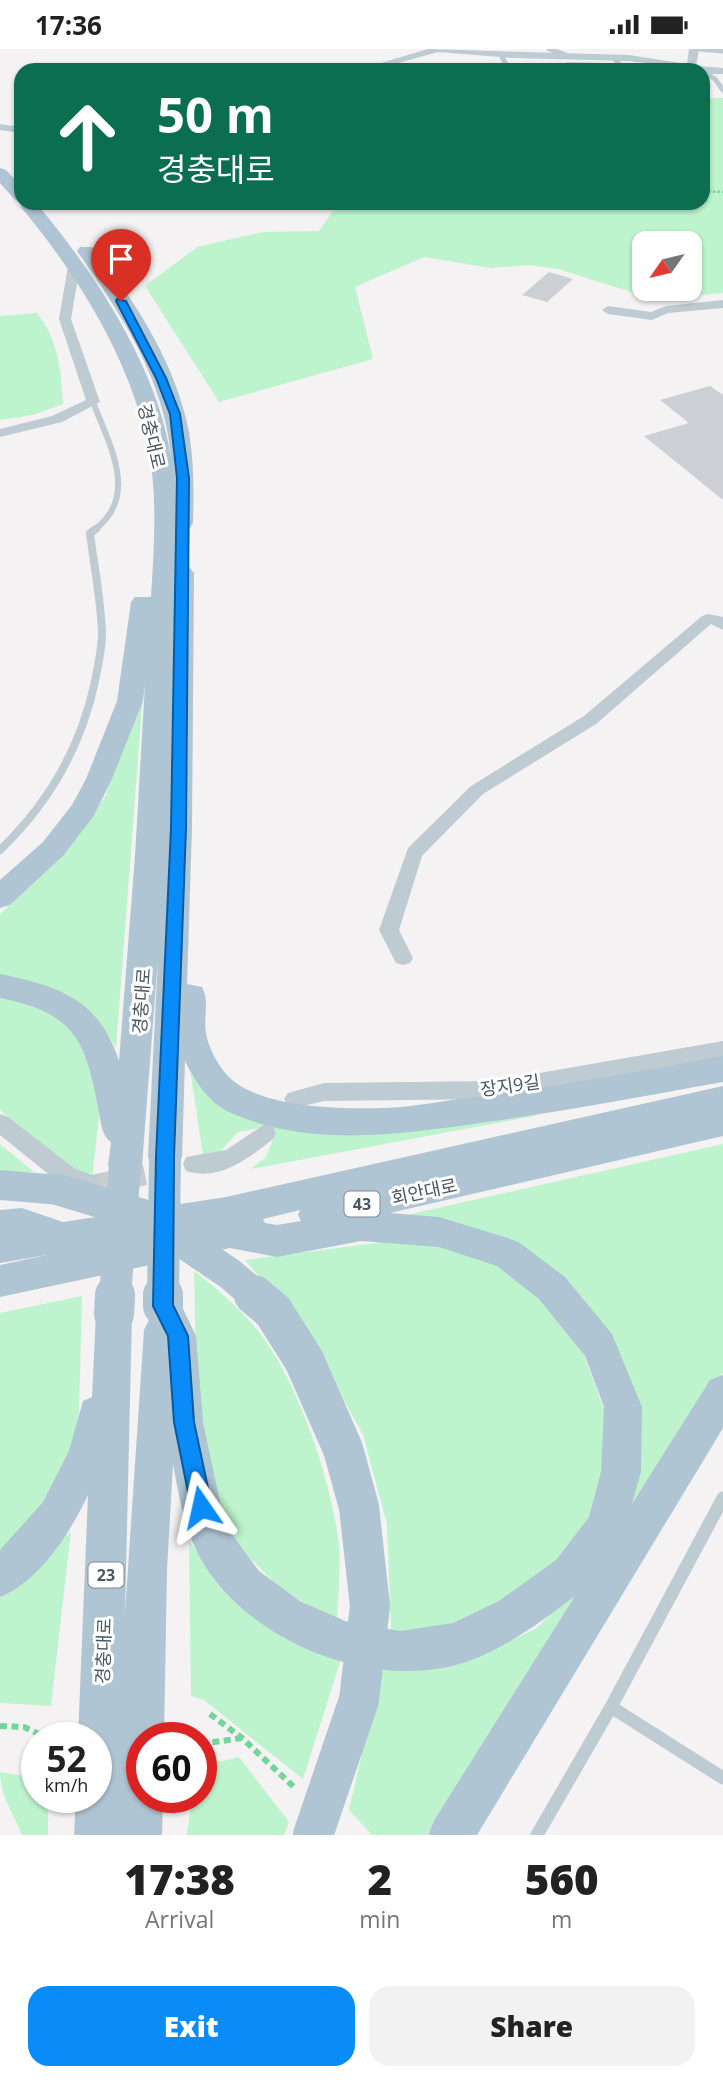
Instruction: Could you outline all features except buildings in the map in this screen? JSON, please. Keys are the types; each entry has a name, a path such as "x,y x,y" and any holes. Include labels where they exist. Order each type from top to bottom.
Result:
{"main road":[{"name":"경충대로","path":"0,153 13,186"},
{"name":"경충대로","path":"31,210 74,266 121,346 152,418 159,449 164,517 152,826 139,1027 114,1314 97,1835"},
{"name":"경충대로","path":"50,210 94,260 121,301 161,378 175,414 183,478 178,828 179,1161 163,1306 143,1722"},
{"path":"0,897 53,849 83,810 116,740 130,701 159,449"},
{"path":"178,828 192,968 190,1033 200,1060 216,1085 239,1102 274,1113 334,1121 388,1122 558,1099 723,1069"},
{"path":"0,986 27,989 61,1002 86,1024 107,1066 125,1165"},
{"name":"회안대로","path":"0,1247 226,1212 723,1099"},
{"name":"회안대로","path":"9,1281 723,1122"},
{"path":"0,1185 60,1191 143,1215 230,1274 273,1311 304,1360 343,1449 359,1507 370,1605 359,1700 313,1835"},
{"path":"0,1225 22,1223 61,1237"},
{"path":"163,1306 178,1336 184,1422 201,1507 216,1546 245,1585 285,1616 342,1642 400,1652 456,1644 514,1616 570,1574 606,1527 621,1472 623,1407 599,1346 552,1288 508,1254 439,1232 361,1226 277,1241 230,1233"},
{"path":"0,1577 7,1573 57,1516 88,1455 114,1314"},
{"path":"452,1835 723,1393"},
{"path":"139,1835 140,1813"}],"street":[{"path":"387,63 438,49 501,55 614,58 653,63"},
{"path":"0,433 57,419 93,402 65,319 74,266"},
{"path":"608,310 652,316 666,310 723,304"},
{"path":"403,958 390,930 414,853 477,790 590,720 708,619 720,621 723,625"},
{"name":"장지9길","path":"295,1099 324,1092 494,1090 723,1049"},
{"path":"0,1123 66,1175 82,1184 94,1185"},
{"path":"179,1161 231,1159 265,1133"}],"lane":[{"path":"549,49 574,57"},
{"path":"696,49 723,51"},
{"path":"501,55 505,63"},
{"path":"614,58 618,63"},
{"path":"710,76 723,90"},
{"path":"0,851 18,835 54,787 81,738 92,698 102,637 90,533 106,521 116,506 117,485 115,463 93,402"},
{"path":"537,1835 611,1707 723,1498"},
{"path":"611,1707 723,1778"}],"path":[{"path":"210,1714 242,1738 217,1742"},
{"path":"0,1727 21,1727"}],"green space":[{"path":"710,98 723,98 723,293 702,295 702,231 632,231 632,292 558,269 529,265 491,268 424,257 355,287 373,359 219,402 145,286 197,247 263,232 319,231 332,210 710,210"},
{"path":"37,313 54,345 60,368 63,404 33,415 0,420 0,316"},
{"path":"146,654 116,1048 93,1016 68,996 39,984 0,977 0,914 60,859 106,795"},
{"path":"0,992 42,1001 69,1024 91,1059 101,1098 92,1180 77,1176 0,1110"},
{"path":"186,1042 197,1076 225,1110 327,1131 424,1128 545,1114 251,1169 266,1157 273,1139 260,1128 238,1132 217,1155 203,1156"},
{"path":"0,1144 34,1172 0,1173"},
{"path":"723,1144 723,1373 612,1546 641,1417 582,1302 402,1216"},
{"path":"414,1238 462,1251 501,1268 547,1301 580,1345 608,1420 606,1486 584,1534 548,1578 478,1623 409,1638 391,1629 387,1524 363,1435 305,1329 245,1260"},
{"path":"194,1271 233,1304 267,1343 302,1411 321,1463 334,1514 340,1568 337,1619 284,1592 223,1531 197,1418"},
{"path":"82,1296 79,1414 65,1480 0,1562 0,1313"},
{"path":"71,1531 51,1706 0,1703 0,1595 14,1588"},
{"path":"189,1541 232,1597 284,1638 341,1659 303,1779 204,1700 191,1696"},
{"path":"603,1560 427,1835 372,1835 349,1810 382,1666 478,1656 537,1628"},
{"path":"239,1757 289,1822 284,1835 187,1835 190,1813 217,1813 217,1762"},
{"path":"0,1772 21,1775 21,1813 48,1813 48,1835 22,1835"}],"tunnel":[{"path":"94,1185 173,1169"}],"route":[{"path":"121,301 161,378 175,414 183,478 178,828 165,1157 163,1306 178,1336 184,1422 201,1507"}]}
